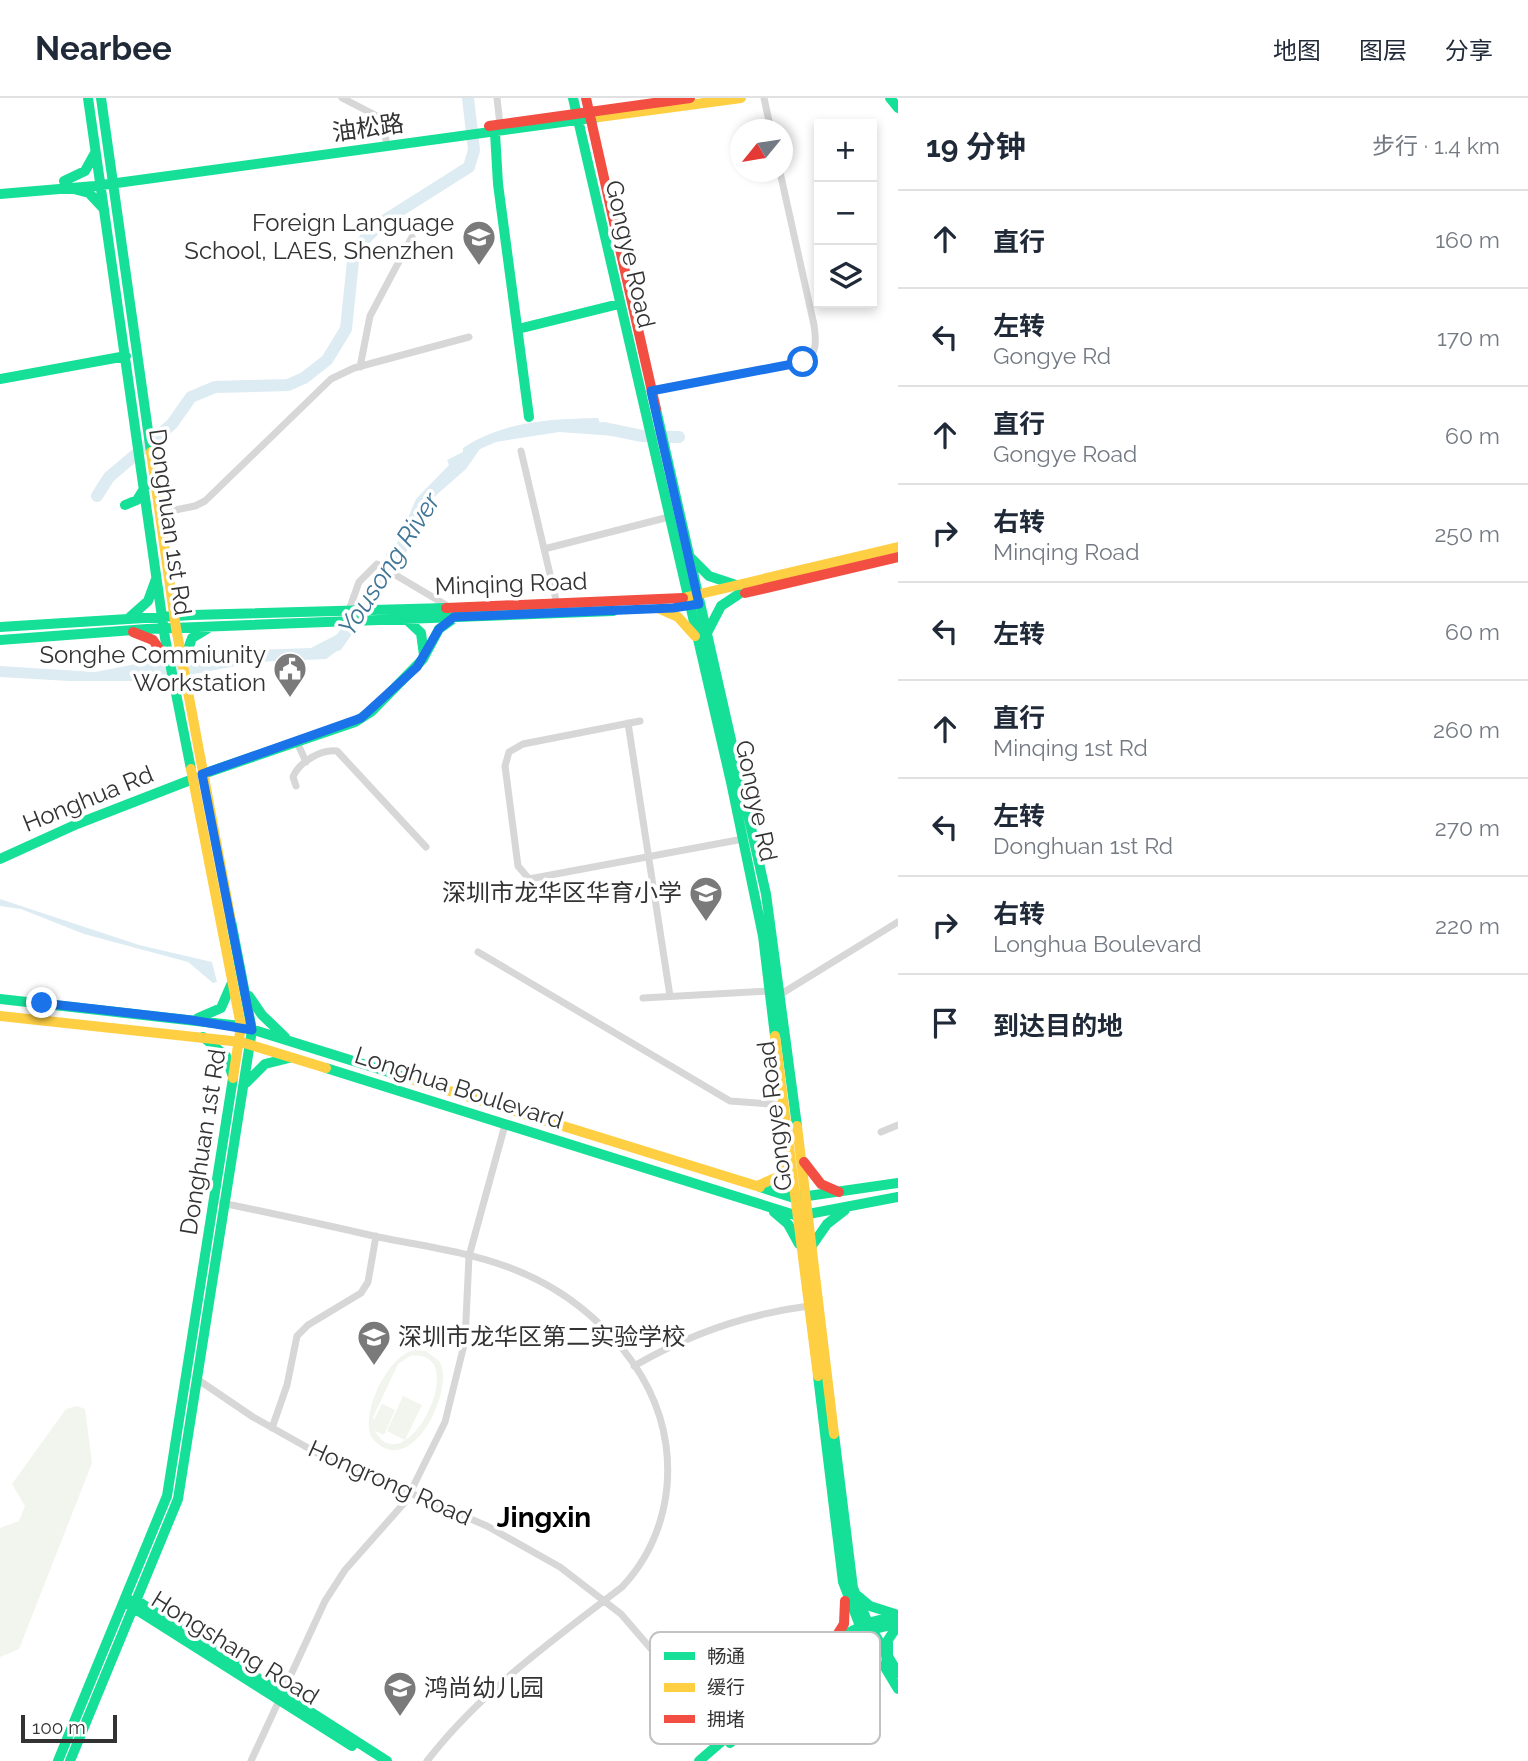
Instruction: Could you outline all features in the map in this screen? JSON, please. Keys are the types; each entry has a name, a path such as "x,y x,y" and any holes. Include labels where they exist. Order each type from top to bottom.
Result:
{"main road":[{"name":"Donghuan 1st Rd","path":"88,98 96,149 107,181 105,209 136,427 160,513 169,622 166,653 170,667 180,683"},
{"name":"Donghuan 1st Rd","path":"101,98 107,181 148,421 145,487 157,568 169,622 183,650 180,683 198,777 232,991 247,1028"},
{"name":"Gongye Road","path":"573,98 619,304 652,417"},
{"name":"Gongye Road","path":"586,98 651,391 652,417"},
{"name":"油松路","path":"0,194 578,118 690,98"},
{"name":"油松路","path":"590,116 741,98"},
{"path":"890,98 898,107"},
{"path":"493,129 529,417"},
{"name":"油松路","path":"107,181 386,140 459,134"},
{"path":"67,185 90,167 96,149"},
{"path":"67,185 89,193 105,209"},
{"name":"油松路","path":"0,187 67,185"},
{"path":"517,329 619,304"},
{"path":"0,379 126,356"},
{"path":"652,417 692,561 709,576 739,590"},
{"path":"660,451 669,517 693,601 898,547"},
{"path":"125,505 137,500 145,487"},
{"name":"Gongye Road","path":"687,550 693,601 766,894 775,992 796,1156"},
{"path":"660,609 678,617 702,638 721,606 739,590 898,558"},
{"path":"157,568 148,601 124,625 148,637 166,653"},
{"name":"Minqing Road","path":"169,622 214,626 660,609 693,601"},
{"name":"Minqing Road","path":"0,627 124,625 372,609 693,601"},
{"name":"Honghua Rd","path":"0,859 89,819 361,718 423,659 443,624 457,617"},
{"path":"404,618 413,623 422,636 425,647 423,659"},
{"name":"Minqing Road","path":"0,640 124,625"},
{"path":"183,650 194,636 214,626"},
{"name":"Gongye Rd","path":"702,638 775,992 785,1105 796,1156 800,1198"},
{"name":"Donghuan 1st Rd","path":"70,1761 131,1603 167,1496 246,1043 247,993 198,777"},
{"path":"191,1020 218,1012 232,991"},
{"path":"247,993 269,1023 290,1042"},
{"name":"Longhua Boulevard","path":"0,999 247,1028 800,1198 898,1183"},
{"name":"Longhua Boulevard","path":"0,1016 246,1043 768,1207 802,1215 898,1197"},
{"path":"200,1036 226,1056 239,1085 265,1064 294,1058"},
{"path":"505,1125 510,1110"},
{"path":"757,1186 780,1176 796,1156 816,1179 843,1193"},
{"name":"Gongye Road","path":"800,1198 803,1261 834,1532 849,1589 868,1632"},
{"name":"Donghuan 1st Rd","path":"58,1761 178,1499 220,1203"},
{"path":"811,1247 831,1219 854,1205"},
{"path":"768,1207 788,1224 796,1238 803,1261"},
{"name":"Gongye Road","path":"802,1215 811,1247 849,1589"},
{"path":"849,1589 870,1606 898,1615"},
{"path":"840,1632 849,1589"},
{"name":"Hongshang Road","path":"131,1603 387,1761"},
{"path":"860,1632 898,1615"},
{"path":"866,1628 898,1624"},
{"path":"880,1659 885,1661 887,1640 898,1624"},
{"name":"Gongye Road","path":"880,1652 898,1689"},
{"name":"Gongye Road","path":"885,1661 898,1673"},
{"name":"Hongshang Road","path":"281,1696 374,1761"},
{"path":"699,1761 719,1744"},
{"path":"710,1761 729,1744"}],"street":[{"path":"342,98 379,117 386,140"},
{"path":"493,129 496,98"},
{"path":"764,98 769,119"},
{"path":"651,391 803,362 812,354 815,347 814,326 782,182"},
{"path":"360,367 370,316 412,237"},
{"path":"160,513 195,506 205,501 331,379 360,367 469,338"},
{"path":"521,451 557,604"},
{"path":"544,549 669,517"},
{"path":"349,610 363,576 374,565 381,565 449,607"},
{"path":"640,720 519,745 509,752 505,766 518,866 529,880 743,839"},
{"path":"628,723 670,996"},
{"path":"297,742 306,762"},
{"path":"296,786 293,774 306,762 324,752 337,751 426,847"},
{"path":"643,998 775,992 898,922"},
{"path":"478,952 730,1101 785,1105"},
{"path":"251,1761 331,1590 353,1560 390,1523 410,1493 442,1429 459,1374 468,1316 469,1256 505,1125"},
{"path":"881,1132 898,1125"},
{"path":"220,1203 469,1256 511,1268 560,1293 603,1328 634,1366 652,1396 664,1435 666,1497 647,1555 636,1572 606,1600 492,1691 456,1726 427,1761"},
{"path":"272,1429 287,1385 297,1336 308,1325 361,1293 368,1282 376,1236"},
{"path":"634,1366 675,1344 718,1326 809,1306"},
{"name":"Hongrong Road","path":"197,1379 272,1429 340,1464 512,1539 606,1600 650,1650"}],"shaded area":[{"path":"598,418 600,423 619,425 615,436 559,432 496,442 480,449 466,469 426,504 406,541 403,564 387,557 386,553 393,553 416,499 449,465 447,460 463,452 463,448 494,432 528,423"},
{"path":"338,634 350,634 337,651 326,659 256,662 159,681 69,681 0,677 0,666 95,672 197,652 311,648"},
{"path":"0,899 139,945 212,962 217,982 213,983 188,962 84,934 21,909 0,906"},
{"path":"414,1350 426,1351 440,1362 443,1375 441,1392 426,1428 414,1441 401,1449 386,1449 372,1438 369,1415 378,1387 404,1354","holes":["410,1356 428,1359 436,1372 436,1391 428,1411 417,1430 403,1442 388,1443 375,1431 384,1435 395,1410 382,1404 374,1420 373,1417 398,1364"]},
{"path":"403,1396 422,1405 405,1440 387,1431"},
{"path":"77,1406 85,1409 92,1463 19,1649 0,1657 0,1528 19,1521 25,1506 12,1484 66,1409"}],"waterway":[{"path":"97,496 109,477 172,424 191,397 215,387 288,385 304,378 327,360 346,329 353,261 360,244 382,222 469,167 474,150 468,98"},
{"name":"Yousong River","path":"603,428 642,436 679,437"},
{"name":"Yousong River","path":"337,645 395,562 402,547"}],"traffic: fast":[{"path":"88,98 165,638 191,769"},
{"path":"101,98 151,452"},
{"path":"573,98 731,782 763,936 775,1036"},
{"path":"890,98 898,108"},
{"path":"0,194 95,186 599,117"},
{"path":"495,133 498,184 529,417"},
{"path":"64,181 85,171 95,153"},
{"path":"70,188 89,193 104,209"},
{"path":"518,329 619,304"},
{"path":"0,379 126,356"},
{"path":"656,409 766,894 797,1126"},
{"path":"125,505 137,500 145,487"},
{"path":"690,557 709,576 736,585"},
{"path":"130,617 148,601 156,579"},
{"path":"707,633 721,606 739,594"},
{"path":"0,627 192,615 446,608"},
{"path":"0,640 147,629 613,611"},
{"path":"423,659 439,629 456,617"},
{"path":"405,618 421,633 424,655"},
{"path":"184,660 192,638 207,629"},
{"path":"203,774 355,722 372,711 423,659"},
{"path":"0,859 77,824 193,779"},
{"path":"70,1761 178,1499 252,1030 231,921"},
{"path":"198,1018 221,1008 231,985"},
{"path":"249,996 262,1015 285,1037"},
{"path":"0,999 241,1026 411,1079"},
{"path":"203,1037 226,1056 233,1077"},
{"path":"246,1083 265,1064 289,1058"},
{"path":"326,1068 798,1216 898,1197"},
{"path":"58,1761 167,1496 233,1078"},
{"path":"760,1187 794,1198 898,1183"},
{"path":"811,1247 827,1224 845,1210"},
{"path":"774,1212 788,1224 799,1244"},
{"path":"818,1376 843,1582 864,1632"},
{"path":"834,1434 853,1588 873,1632"},
{"path":"858,1596 870,1606 898,1615"},
{"path":"129,1601 136,1600 387,1761"},
{"path":"129,1605 352,1746"},
{"path":"850,1632 868,1623 898,1615"},
{"path":"867,1632 898,1623"},
{"path":"888,1656 888,1640 898,1625"},
{"path":"880,1643 898,1673"},
{"path":"880,1659 898,1689"},
{"path":"699,1761 719,1744"}],"traffic: slow":[{"path":"599,117 741,98"},
{"path":"151,452 176,628 231,921"},
{"path":"683,598 898,547"},
{"path":"660,609 678,617 695,636"},
{"path":"191,769 241,1026 233,1078"},
{"path":"0,1016 241,1042 326,1068"},
{"path":"775,1036 818,1376"},
{"path":"411,1079 760,1187"},
{"path":"797,1126 834,1434"},
{"path":"757,1186 780,1176 790,1160"}],"traffic: jam":[{"path":"586,98 656,409"},
{"path":"489,126 690,98"},
{"path":"745,593 898,557"},
{"path":"446,608 683,598"},
{"path":"133,632 153,640 166,659"},
{"path":"804,1162 821,1184 839,1192"},
{"path":"839,1632 844,1624 845,1601"}],"place":[{"name":"Foreign Language School, LAES, Shenzhen","path":"479,267"},
{"name":"Songhe Commiunity Workstation","path":"290,699"},
{"name":"深圳市龙华区华育小学","path":"706,923"},
{"name":"深圳市龙华区第二实验学校","path":"374,1367"},
{"name":"鸿尚幼儿园","path":"400,1718"}],"district":[{"name":"Jingxin","path":"544,1517"}],"route":[{"path":"42,1003 241,1026 252,1030 247,993 202,774 223,770 361,718 372,711 417,667 432,646 439,629 454,617 673,608 699,604 651,391 803,362"}]}
